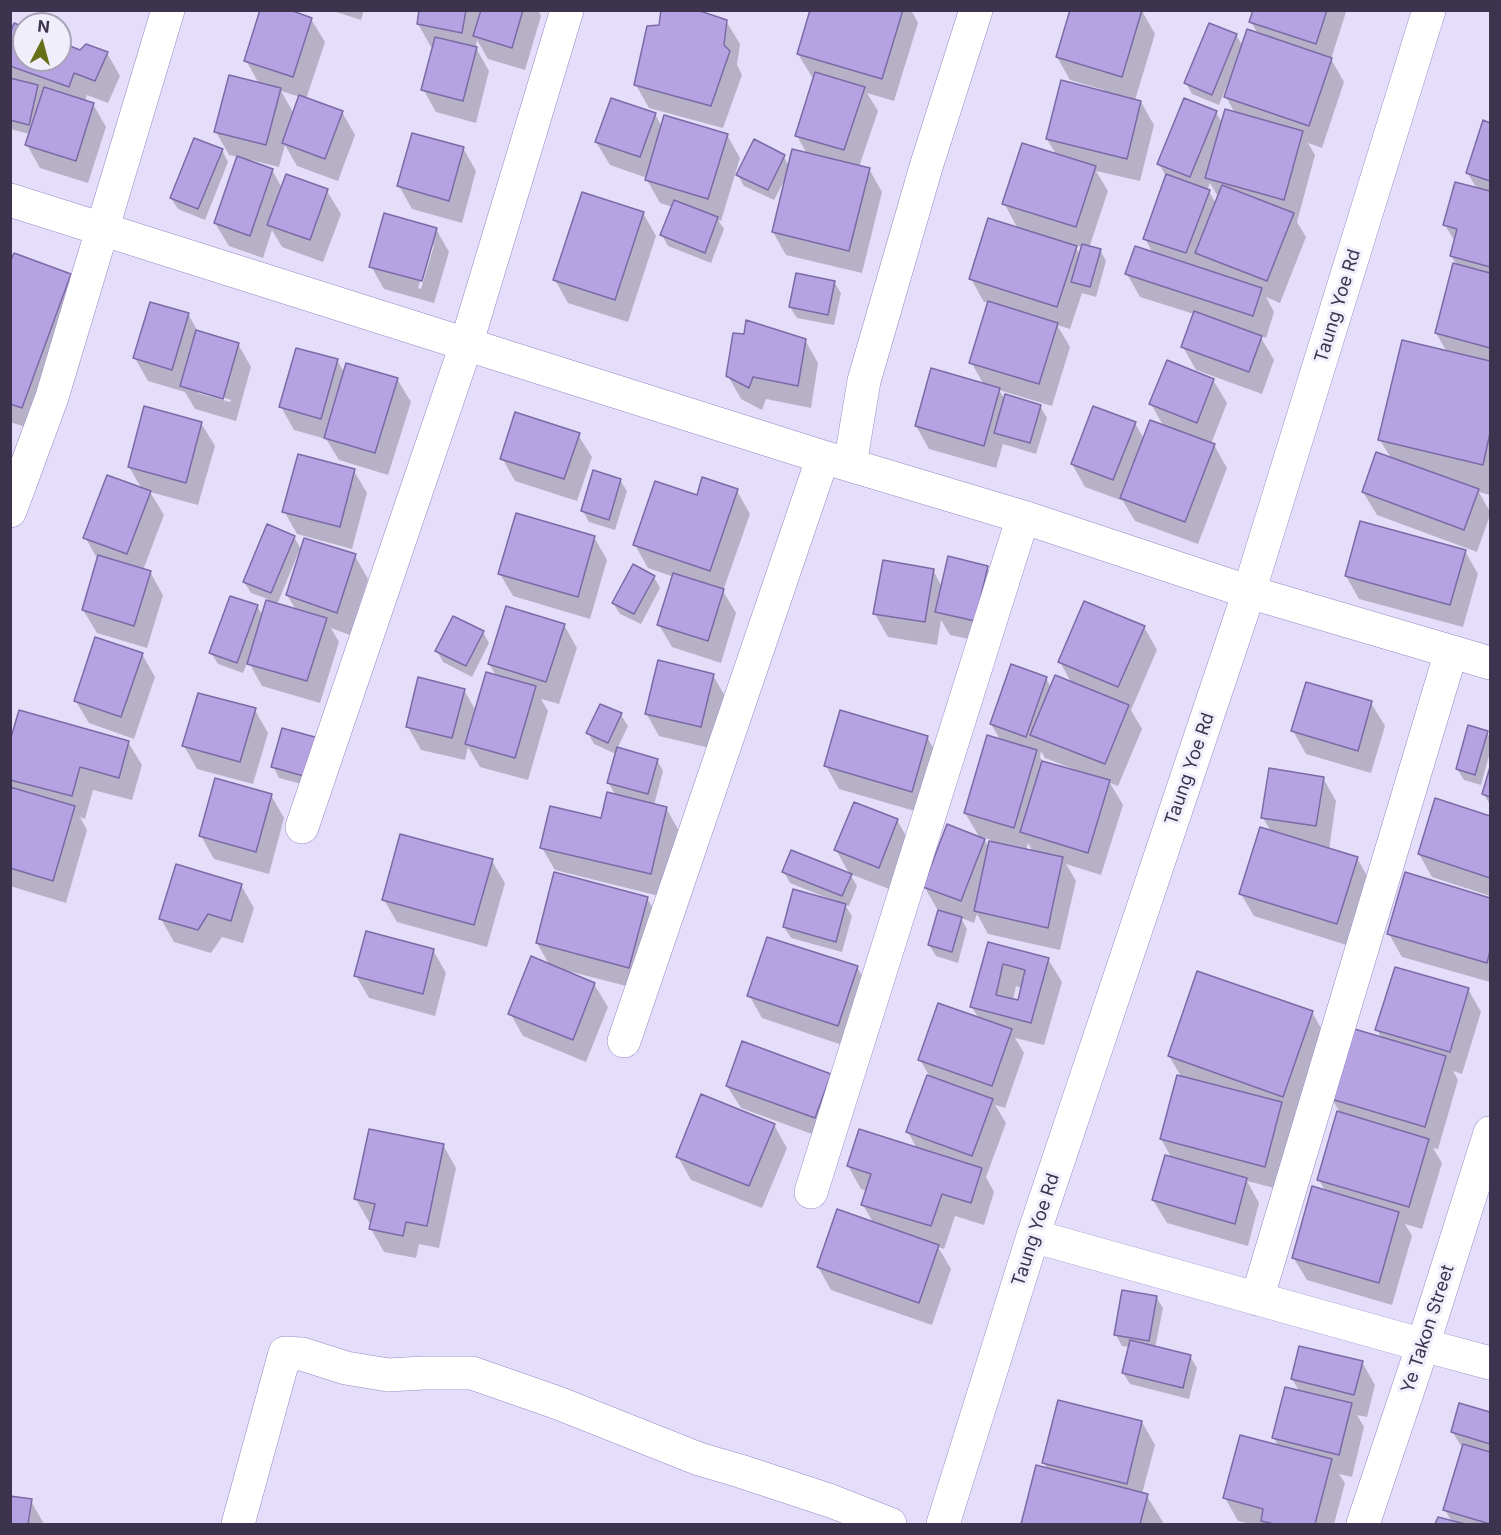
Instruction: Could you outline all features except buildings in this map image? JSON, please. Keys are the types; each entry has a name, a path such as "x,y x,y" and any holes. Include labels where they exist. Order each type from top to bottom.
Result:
{"street":[{"path":"10,511 52,397 168,10"},
{"path":"302,827 466,345 567,10"},
{"path":"624,1041 837,461 864,381 926,167 975,10"},
{"name":"Taung Yoe Rd","path":"943,1524 1033,1236 1249,592 1429,10"},
{"path":"10,200 466,345 1023,517 1249,592 1491,663"},
{"path":"811,1192 1023,517"},
{"path":"1257,1299 1451,652"},
{"name":"Ye Takon Street","path":"1363,1524 1491,1133"},
{"path":"1033,1236 1491,1363"},
{"path":"238,1524 285,1353 302,1354 346,1368 388,1375 472,1373 558,1403 699,1459 831,1501 890,1524"}]}
